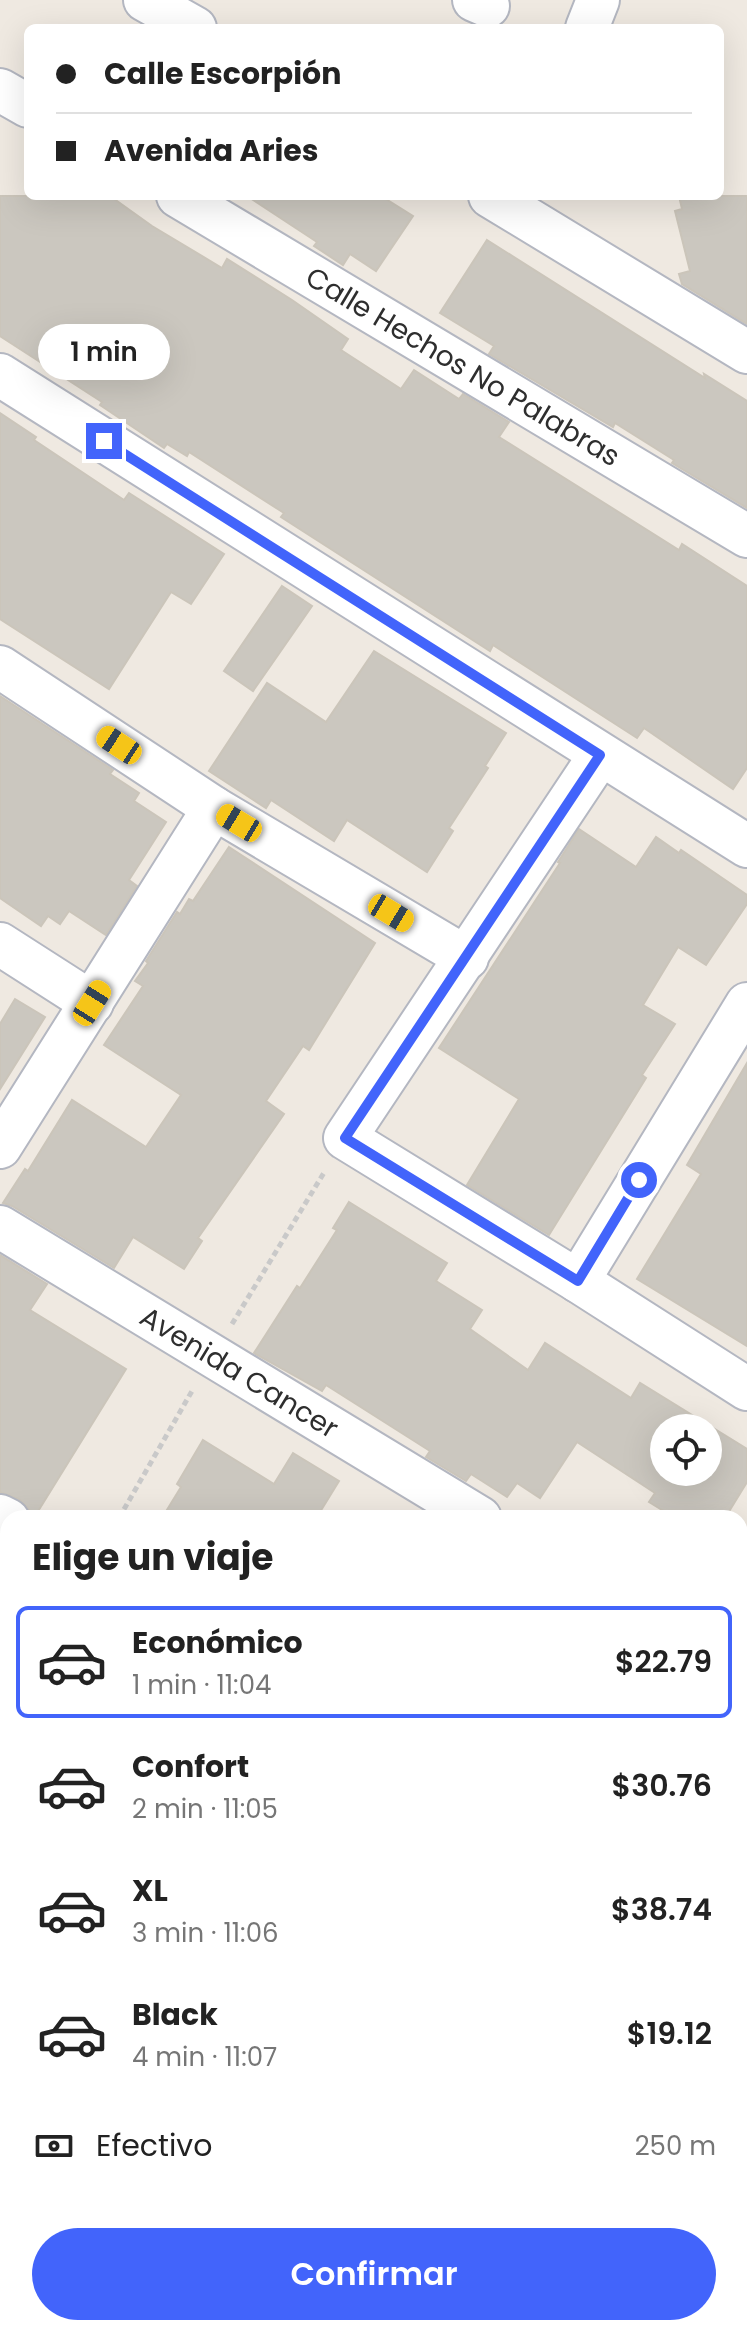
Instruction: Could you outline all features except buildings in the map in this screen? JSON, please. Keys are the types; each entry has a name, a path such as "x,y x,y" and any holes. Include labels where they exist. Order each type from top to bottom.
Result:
{"street":[{"path":"145,0 188,24"},
{"path":"589,24 598,0"},
{"path":"0,90 24,104"},
{"name":"Calle Hechos No Palabras","path":"185,200 747,536"},
{"path":"507,200 747,352"},
{"path":"0,375 747,846"},
{"path":"0,667 214,808 467,958"},
{"path":"600,755 345,1138 747,1389"},
{"path":"0,1147 214,808"},
{"path":"0,944 92,1003"},
{"path":"578,1281 747,1004"},
{"name":"Avenida Cancer","path":"0,1227 467,1510"}],"route":[{"path":"104,441 600,755 345,1138 578,1281 639,1180"}]}
